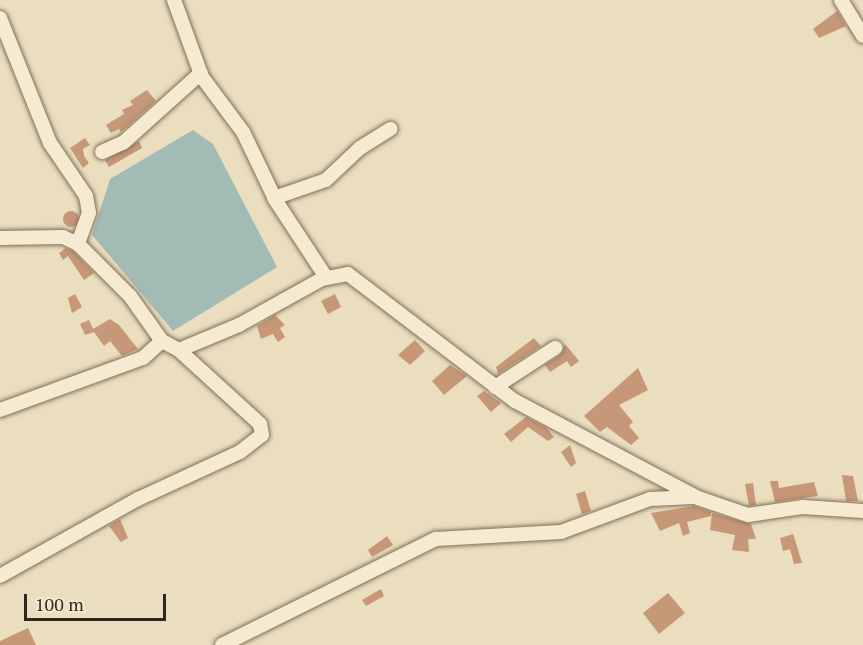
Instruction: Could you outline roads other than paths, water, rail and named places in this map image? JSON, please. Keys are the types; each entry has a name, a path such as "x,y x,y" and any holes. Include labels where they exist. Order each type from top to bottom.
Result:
{"street":[{"path":"174,0 201,73 243,132 274,198 326,277"},
{"path":"841,0 863,36"},
{"path":"0,18 50,143 88,203 88,222 78,244"},
{"path":"102,152 124,142 201,73"},
{"path":"274,198 326,180 360,148 391,129"},
{"path":"0,238 63,237 78,244 130,296 162,341 179,350 260,424 262,435 232,456 138,499 0,576"},
{"path":"179,350 239,325 326,277 342,272 360,281 495,387 698,498 748,515 802,507 863,511"},
{"path":"0,410 143,358 162,341"},
{"path":"495,387 555,348"},
{"path":"222,645 440,539 561,532 650,498 698,498"}],"water":[{"path":"193,130 213,144 277,267 173,331 92,235 110,179"}]}
